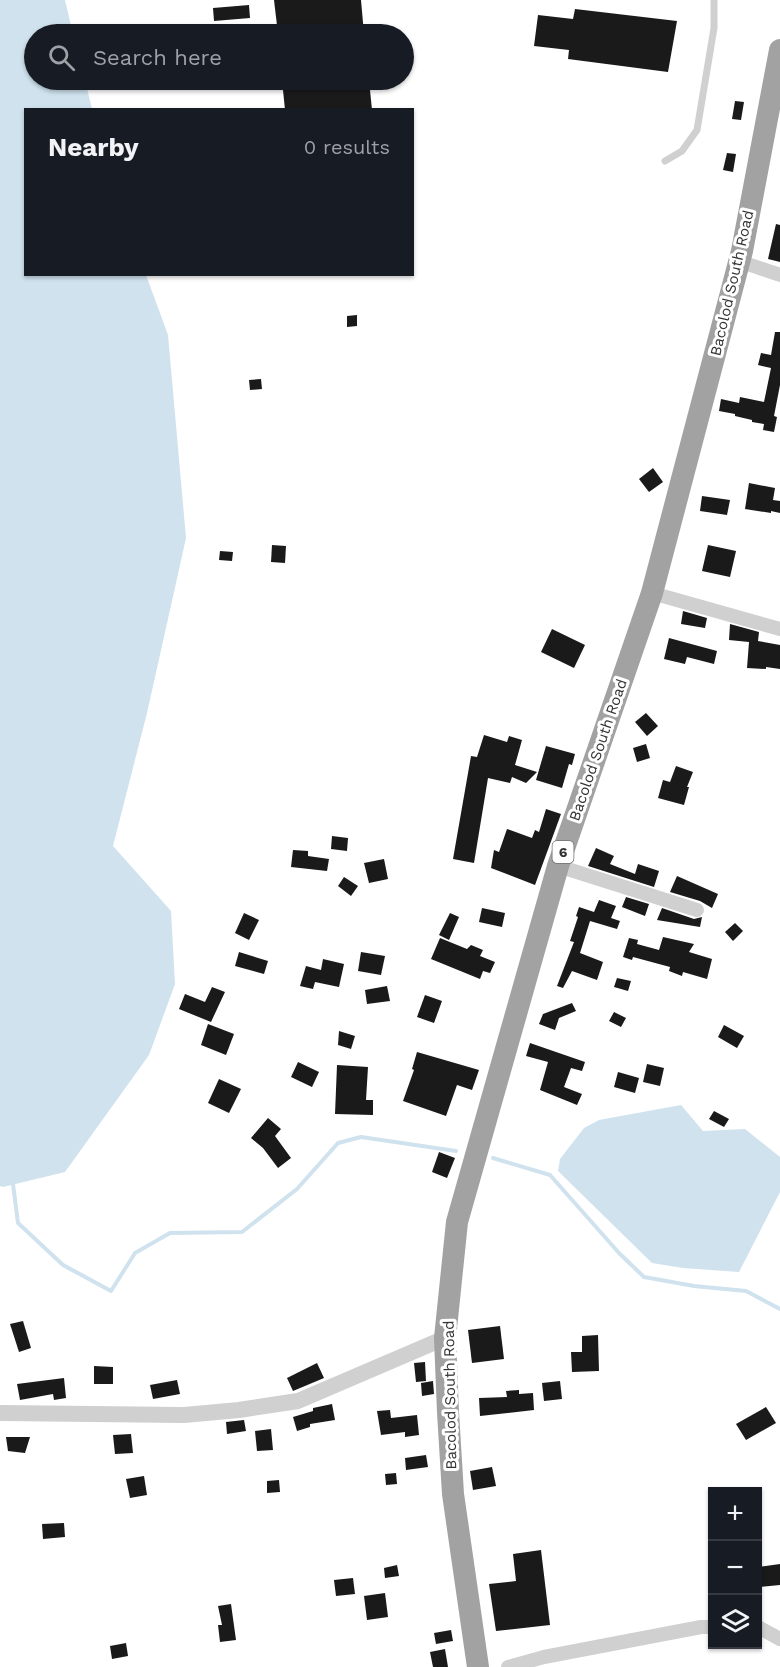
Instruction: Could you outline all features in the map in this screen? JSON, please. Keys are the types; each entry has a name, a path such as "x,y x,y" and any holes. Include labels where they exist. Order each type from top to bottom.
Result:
{"highway":[{"name":"Bacolod South Road","path":"478,1667 453,1494 445,1338 457,1222 558,866 652,593 773,123 780,50"}],"street":[{"path":"739,261 780,274"},
{"path":"652,593 780,629"},
{"path":"558,866 697,910"},
{"path":"0,1413 184,1415 298,1401 445,1338"},
{"path":"508,1667 544,1657 708,1627"},
{"path":"762,1629 780,1639"}],"lane":[{"path":"665,162 682,151 697,130 714,28 714,0"}],"water":[{"path":"0,0 65,0 71,24 24,24 24,90 87,90 92,108 24,108 24,276 146,276 168,335 186,538 147,713 113,846 171,911 175,984 149,1055 65,1172 0,1186"},
{"path":"681,1105 703,1131 745,1129 780,1157 780,1192 739,1272 652,1263 558,1171 560,1159 584,1128 599,1120"}],"building":[{"path":"274,0 361,0 363,24 277,24"},
{"path":"249,5 250,18 214,21 213,8"},
{"path":"575,9 677,21 668,72 568,59 569,50 534,46 538,15 573,19"},
{"path":"283,90 370,90 372,108 285,108"},
{"path":"735,101 744,102 741,120 732,119"},
{"path":"727,153 736,154 733,172 723,170"},
{"path":"776,224 780,225 780,262 768,259"},
{"path":"357,315 357,326 347,327 347,316"},
{"path":"775,332 780,332 780,385 774,416 777,417 774,432 763,430 764,424 719,411 721,399 739,403 740,397 764,402 771,368 758,365 761,353 771,355"},
{"path":"261,379 262,389 250,390 249,380"},
{"path":"653,468 663,482 649,492 639,479"},
{"path":"749,483 775,488 773,500 780,501 780,513 745,509"},
{"path":"702,496 730,500 727,515 700,511"},
{"path":"272,545 286,546 285,563 271,562"},
{"path":"708,545 736,551 730,577 702,571"},
{"path":"220,551 233,552 232,561 219,560"},
{"path":"683,611 707,618 705,628 681,624"},
{"path":"730,624 759,632 758,641 780,645 780,669 747,668 749,642 729,640"},
{"path":"552,629 585,645 574,668 541,652"},
{"path":"669,638 717,651 714,664 687,657 685,664 664,659"},
{"path":"646,713 658,726 647,736 635,722"},
{"path":"484,735 507,742 509,736 522,740 515,765 537,772 526,783 512,777 510,783 488,778 474,863 453,859 471,756 477,757"},
{"path":"646,744 650,758 637,762 633,748"},
{"path":"546,746 575,754 572,765 569,764 562,788 536,780"},
{"path":"676,766 693,772 687,787 689,787 684,805 658,798 663,780 670,782"},
{"path":"546,809 561,814 535,885 491,868 494,850 499,852 507,829 532,838 535,830 539,832"},
{"path":"332,836 348,838 347,851 331,849"},
{"path":"596,848 614,856 610,864 635,874 638,864 659,871 654,887 588,866"},
{"path":"293,850 308,851 308,856 329,859 327,871 291,867"},
{"path":"384,859 388,879 369,883 364,863"},
{"path":"677,876 718,894 712,908 700,901 670,892"},
{"path":"344,877 358,886 351,896 338,886"},
{"path":"626,897 649,904 645,916 622,907"},
{"path":"599,900 616,906 611,918 620,921 617,929 590,921 580,953 603,962 597,980 572,971 563,988 557,986 574,942 570,941 579,907 594,912"},
{"path":"482,908 505,913 502,927 479,922"},
{"path":"662,908 694,919 702,917 700,927 657,920"},
{"path":"244,913 259,920 249,940 235,933"},
{"path":"450,913 459,917 449,940 439,935"},
{"path":"735,923 743,931 733,941 725,932"},
{"path":"663,937 694,944 689,952 712,959 707,979 683,972 682,976 669,971 670,967 633,957 632,960 623,957 629,938 638,940 637,944 659,950"},
{"path":"440,938 467,949 471,945 483,950 480,956 495,962 490,973 483,971 480,979 431,959"},
{"path":"239,952 268,961 264,974 235,966"},
{"path":"361,952 385,956 381,975 358,971"},
{"path":"323,959 344,964 339,987 315,982 313,989 300,986 306,966 321,970"},
{"path":"617,978 631,981 628,991 614,987"},
{"path":"387,986 390,1001 367,1004 365,990"},
{"path":"212,987 225,992 211,1022 179,1009 185,994 205,1002"},
{"path":"425,995 442,1001 434,1023 417,1017"},
{"path":"572,1003 576,1011 559,1018 555,1030 539,1024 543,1014"},
{"path":"614,1012 626,1018 621,1027 609,1021"},
{"path":"208,1024 234,1034 226,1055 201,1045"},
{"path":"724,1025 744,1036 737,1048 718,1037"},
{"path":"339,1031 355,1036 351,1049 338,1045"},
{"path":"530,1043 585,1062 582,1071 571,1068 564,1087 582,1094 577,1105 540,1090 548,1062 526,1056"},
{"path":"417,1052 479,1070 472,1090 457,1085 446,1116 403,1101 414,1070 412,1069"},
{"path":"298,1062 319,1072 312,1087 291,1077"},
{"path":"647,1064 664,1068 660,1086 643,1082"},
{"path":"337,1065 368,1067 366,1100 373,1100 373,1115 335,1114"},
{"path":"618,1072 639,1078 635,1093 614,1087"},
{"path":"219,1079 241,1089 229,1113 208,1103"},
{"path":"714,1111 729,1119 724,1127 709,1119"},
{"path":"268,1118 281,1129 275,1136 291,1158 278,1168 263,1148 251,1138"},
{"path":"439,1152 455,1158 447,1178 432,1172"},
{"path":"23,1321 31,1348 19,1352 10,1324"},
{"path":"500,1326 504,1359 472,1363 468,1330"},
{"path":"598,1335 599,1371 572,1372 571,1352 582,1352 582,1336"},
{"path":"425,1362 426,1381 416,1382 414,1363"},
{"path":"317,1363 324,1378 293,1391 287,1378"},
{"path":"94,1366 113,1367 113,1384 94,1384"},
{"path":"64,1378 66,1398 54,1400 53,1394 20,1400 17,1384"},
{"path":"177,1380 180,1394 153,1399 150,1385"},
{"path":"433,1381 434,1394 422,1396 421,1383"},
{"path":"560,1381 562,1399 544,1401 542,1383"},
{"path":"519,1390 519,1394 533,1393 534,1410 480,1416 479,1398 507,1397 506,1391"},
{"path":"332,1404 335,1420 310,1424 310,1427 297,1431 293,1417 313,1411 313,1408"},
{"path":"766,1407 776,1423 746,1440 736,1424"},
{"path":"390,1410 391,1418 417,1415 419,1435 405,1437 405,1432 381,1435 377,1411"},
{"path":"244,1420 246,1431 227,1434 226,1422"},
{"path":"271,1429 273,1450 257,1451 255,1431"},
{"path":"131,1434 133,1453 115,1454 113,1435"},
{"path":"6,1437 30,1437 25,1453 8,1451"},
{"path":"426,1455 428,1467 406,1470 405,1458"},
{"path":"492,1467 496,1486 473,1490 470,1471"},
{"path":"396,1473 397,1484 386,1485 385,1474"},
{"path":"144,1476 147,1495 130,1498 126,1479"},
{"path":"279,1480 280,1492 267,1493 267,1481"},
{"path":"64,1523 65,1537 43,1539 42,1524"},
{"path":"541,1550 550,1625 496,1631 489,1584 516,1581 513,1554"},
{"path":"780,1564 780,1585 762,1587 762,1566"},
{"path":"397,1565 399,1576 385,1578 384,1568"},
{"path":"353,1578 355,1594 336,1596 334,1580"},
{"path":"385,1593 388,1617 367,1620 364,1596"},
{"path":"231,1604 236,1640 220,1642 218,1625 222,1625 218,1606"},
{"path":"451,1630 453,1641 436,1644 434,1633"},
{"path":"126,1643 128,1656 112,1659 110,1646"},
{"path":"445,1649 448,1667 433,1667 430,1652"}],"waterway":[{"path":"13,1184 18,1223 63,1265 111,1291 135,1253 170,1233 242,1232 297,1189 338,1143 361,1137 456,1151"},
{"path":"493,1158 550,1175 619,1253 644,1277 694,1286 746,1291 780,1309"}]}
